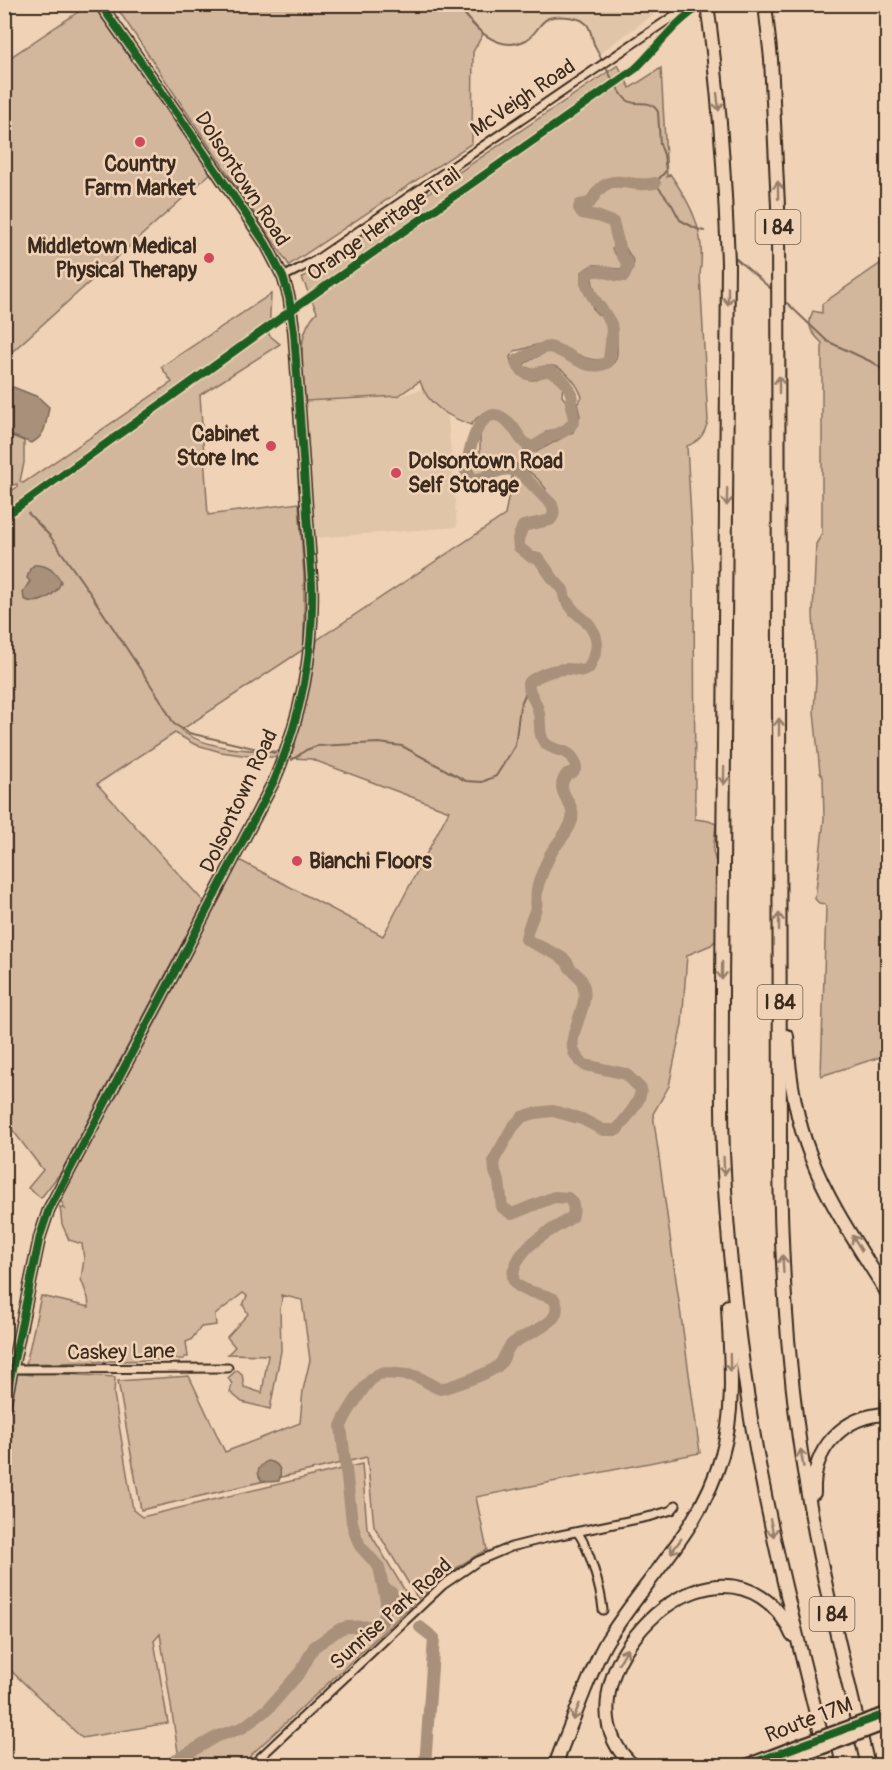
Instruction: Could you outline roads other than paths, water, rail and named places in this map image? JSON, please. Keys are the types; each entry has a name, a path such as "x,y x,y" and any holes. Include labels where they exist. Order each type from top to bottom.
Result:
{"highway":[{"name":"I 84","path":"707,4 724,169 728,263 723,1152 734,1297 751,1421 772,1531 829,1766"},
{"name":"I 84","path":"765,8 771,59 779,245 779,947 781,1211 786,1321 802,1458 820,1557 868,1761"},
{"path":"779,947 786,978 787,1040 791,1080 804,1138 815,1169 829,1196 888,1294"},
{"path":"555,1766 604,1647 694,1520 708,1494 719,1465 729,1424 730,1397 728,1221"},
{"path":"820,1557 814,1478 821,1453 835,1435 851,1423 867,1416 888,1414"},
{"path":"634,1766 623,1755 611,1736 606,1714 608,1690 617,1666 640,1630 659,1612 682,1597 706,1588 725,1586 744,1589 761,1597 785,1621 807,1676"}],"main road":[{"name":"Route 17M","path":"745,1766 805,1749 880,1723 888,1713"},
{"name":"Route 17M","path":"776,1766 805,1749"}],"street":[{"name":"Dolsontown Road","path":"4,1408 40,1236 51,1204 147,1025 273,781 295,723 308,662 312,611 294,332 283,277 247,214 100,4"},
{"name":"McVeigh Road","path":"283,277 316,260 691,4"},
{"name":"Caskey Lane","path":"14,1369 228,1368"},
{"name":"Sunrise Park Road","path":"251,1766 443,1585 478,1562 496,1553 530,1542 652,1516 672,1510 676,1504"},
{"path":"577,1532 588,1551 603,1610"}],"waterway":[{"path":"459,4 470,21 486,36 506,44 526,40 543,22 552,17 574,18 588,25 594,44 623,96 632,102 650,104 658,112 660,144 666,171 655,183 680,220 704,231"},
{"path":"166,1766 218,1736 242,1728 268,1709 301,1671 314,1647 340,1629 378,1626 382,1622 386,1601 379,1567 360,1546 352,1522 341,1426 363,1389 379,1374 415,1376 440,1389 454,1385 496,1368 512,1344 550,1321 557,1308 554,1299 528,1291 515,1283 513,1277 523,1252 572,1217 573,1204 568,1198 554,1197 512,1214 502,1207 494,1160 512,1128 522,1117 553,1111 582,1119 603,1130 617,1130 636,1105 640,1094 641,1089 626,1074 585,1065 576,1056 573,1036 584,1002 581,979 562,958 526,939 536,908 537,890 542,872 572,820 571,807 562,786 567,774 573,772 576,767 571,756 548,746 542,739 540,717 528,683 541,675 554,671 568,669 583,671 589,668 596,651 595,634 589,624 574,611 565,599 563,590 539,559 531,557 519,547 518,539 523,526 550,520 554,513 552,505 521,473 504,470 476,479 466,471 470,450 479,427 485,419 493,415 502,417 523,441 532,447 566,430 574,421 572,396 563,380 548,371 524,373 516,363 517,360 549,347 584,363 600,365 608,362 611,324 593,297 586,282 587,276 595,271 624,276 628,267 621,253 613,222 582,213 579,208 580,205 590,203 597,192 611,182 655,183"},
{"path":"733,256 770,288"},
{"path":"787,303 827,341 874,363 888,374"},
{"path":"28,513 50,536 88,590 174,724 189,733 275,753"},
{"path":"292,760 306,750 317,746 379,743 402,746 466,781 482,782 496,776 515,746 520,706 528,688"},
{"path":"388,1590 392,1593 394,1604 401,1611"},
{"path":"420,1627 434,1638 425,1766"}],"place":[{"name":"Country Farm Market","path":"140,142"},
{"name":"Middletown Medical Physical Therapy","path":"209,258"},
{"name":"Cabinet Store Inc","path":"271,446"},
{"name":"Dolsontown Road Self Storage","path":"396,473"},
{"name":"Bianchi Floors","path":"297,861"}]}
